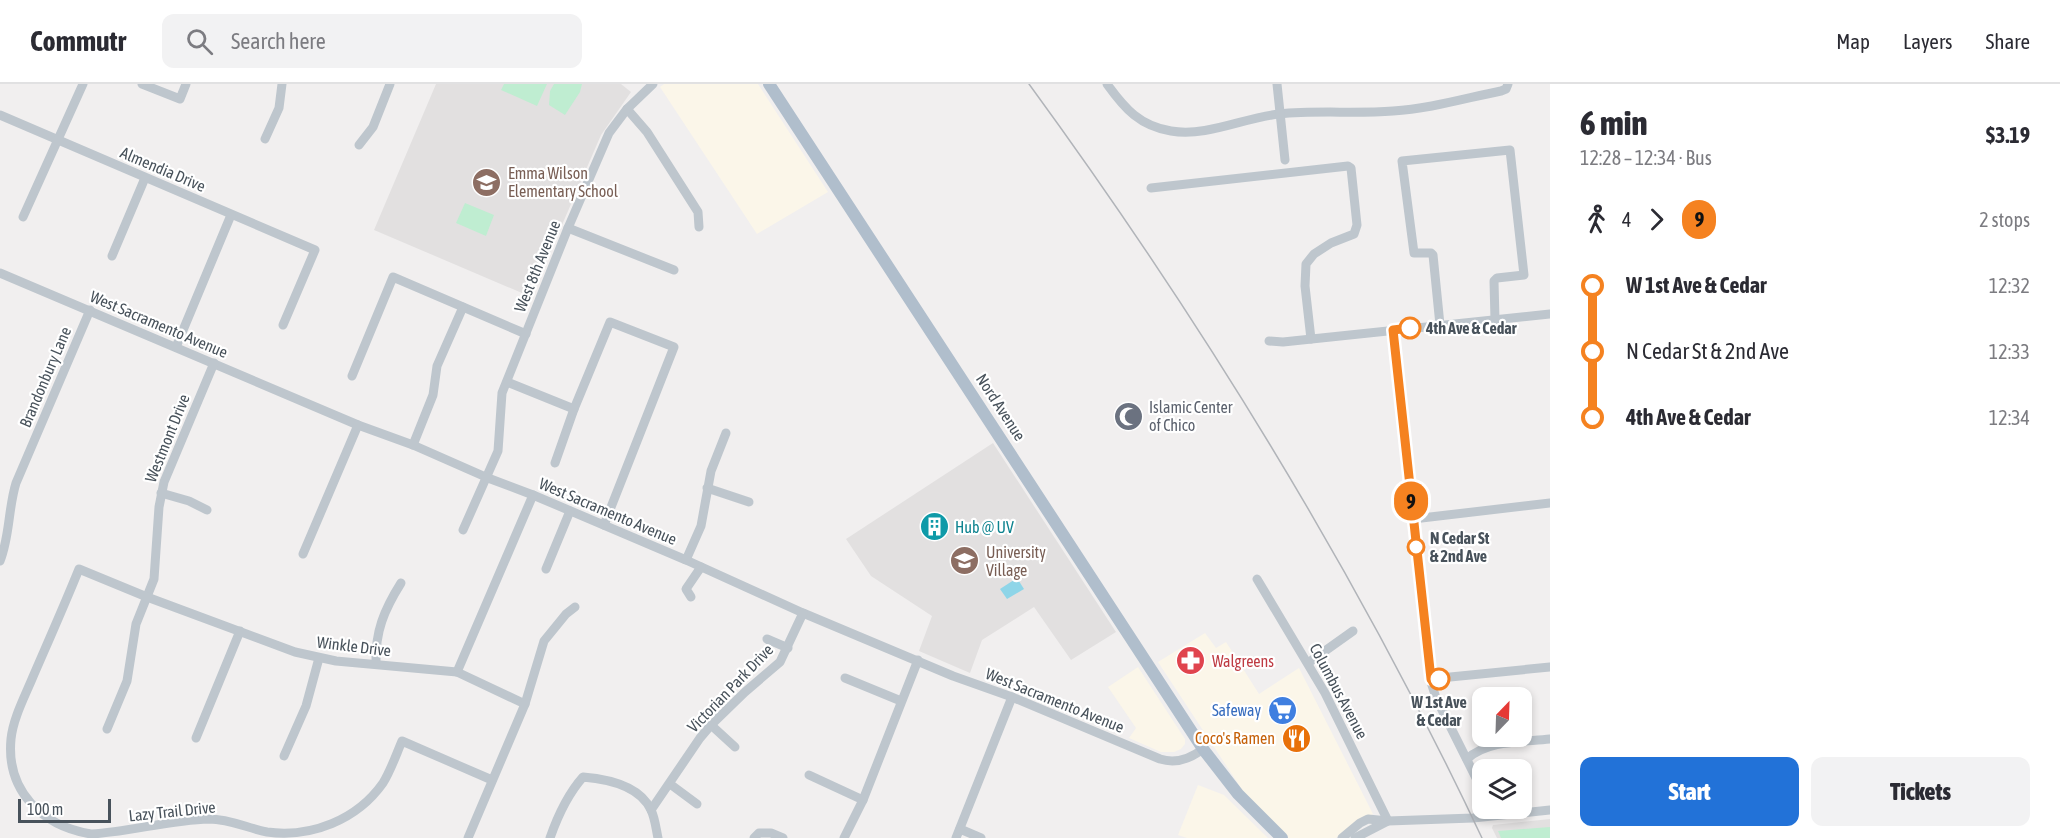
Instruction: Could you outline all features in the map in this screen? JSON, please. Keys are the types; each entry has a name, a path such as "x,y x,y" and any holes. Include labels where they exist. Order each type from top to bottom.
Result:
{"main road":[{"name":"Nord Avenue","path":"769,84 1203,749 1238,794 1282,838"},
{"name":"Nord Avenue","path":"1203,749 1206,762 1221,784 1242,809 1272,838"}],"street":[{"path":"23,217 83,84"},
{"path":"142,84 180,99 186,84"},
{"path":"265,139 279,108 282,84"},
{"path":"359,145 373,127 390,84"},
{"name":"West 8th Avenue","path":"463,530 498,451 502,393 568,228 609,133 627,109 653,84"},
{"path":"1107,84 1125,108 1139,119 1156,127 1187,133 1254,117 1280,114 1396,111 1501,91 1506,89 1508,84"},
{"path":"1277,84 1284,160"},
{"path":"627,109 647,132 698,212 699,227"},
{"name":"Almendia Drive","path":"0,115 315,250 283,325"},
{"path":"1440,325 1433,255 1414,253 1402,161 1510,150 1524,275 1494,280 1495,320"},
{"path":"1151,188 1348,166 1351,168 1357,225 1354,234 1331,243 1314,254 1306,264 1305,286 1311,339"},
{"path":"112,256 145,178"},
{"path":"176,347 231,215"},
{"path":"568,228 674,270"},
{"name":"West Sacramento Avenue","path":"0,273 358,425 413,445 604,525 802,613 1169,762 1194,756 1203,749"},
{"path":"352,376 393,277 525,334"},
{"path":"413,445 433,395 437,366 463,307"},
{"name":"Brandonbury Lane","path":"0,561 7,537 10,503 16,483 90,310"},
{"path":"1269,341 1311,339 1550,314"},
{"path":"555,463 574,409 610,322 674,347 604,525"},
{"path":"1393,330 1431,679 1436,698 1472,769"},
{"name":"Westmont Drive","path":"107,729 127,681 136,624 156,568 161,493 214,363"},
{"path":"507,382 574,409"},
{"path":"303,554 358,425"},
{"path":"686,560 700,526 711,471 726,433"},
{"path":"707,488 749,502"},
{"path":"161,493 189,501 207,510"},
{"path":"457,672 532,495"},
{"path":"1413,519 1550,503"},
{"path":"546,569 570,511"},
{"path":"691,597 686,590 701,567"},
{"name":"Lazy Trail Drive","path":"147,597 79,568 19,711 11,739 16,783 34,808 48,818 74,831 104,836 206,819 234,822 265,831 310,835 362,806 383,782 402,741 492,780"},
{"name":"Columbus Avenue","path":"1257,579 1325,693 1388,821"},
{"path":"376,663 375,644 380,624 401,584"},
{"name":"Winkle Drive","path":"147,597 295,652 319,658 457,672 525,704"},
{"path":"468,838 525,704 544,641 566,614 575,608"},
{"name":"Victorian Park Drive","path":"651,810 711,725 780,662 802,613"},
{"path":"1308,663 1353,631"},
{"path":"196,738 240,632"},
{"path":"767,639 788,648"},
{"path":"284,756 306,706 319,658"},
{"path":"844,838 863,800 918,660"},
{"path":"1431,679 1550,667"},
{"path":"845,678 901,701"},
{"path":"981,838 958,833 1012,697"},
{"path":"711,725 735,747"},
{"path":"1467,759 1473,753 1492,746 1550,739"},
{"path":"809,776 863,800"},
{"path":"550,838 556,819 570,792 583,777 606,779 641,796 651,810 658,838"},
{"path":"670,784 697,804"},
{"path":"1532,811 1550,810"},
{"path":"1342,838 1368,819 1388,821 1472,814"},
{"path":"1355,838 1388,821"},
{"path":"754,838 759,833 771,833 783,838"}],"shaded area":[{"name":"Emma Wilson Elementary School","path":"436,84 621,84 631,92 601,135 529,296 374,230"},
{"path":"664,84 758,84 828,192 757,234 660,87"},
{"name":"University Village","path":"993,443 1116,632 1071,660 1034,607 982,640 970,673 919,651 932,616 871,576 846,539"},
{"path":"1205,633 1216,648 1226,642 1259,694 1299,668 1373,814 1354,824 1336,838 1287,838 1243,791 1158,662"},
{"path":"1138,667 1185,739 1185,744 1181,749 1174,752 1161,752 1129,738 1136,728 1108,687"},
{"path":"1198,785 1224,795 1268,838 1187,838 1178,835"},
{"path":"1550,819 1550,838 1497,838 1492,828 1493,825"}],"green space":[{"path":"504,84 547,84 537,106 501,90"},
{"path":"554,84 582,84 580,92 565,115 549,105 550,91"},
{"path":"465,203 494,215 486,236 456,223"},
{"path":"1550,827 1550,838 1501,838 1498,831"}],"water":[{"path":"1017,578 1024,589 1007,599 1000,589"}],"railway":[{"path":"1029,84 1155,265 1274,450 1383,642 1482,838"}],"bus line":[{"name":"9","path":"1410,328 1393,330 1431,679 1439,679"}],"place":[{"name":"Emma Wilson Elementary School","path":"487,182"},
{"name":"4th Ave & Cedar","path":"1410,328"},
{"name":"Islamic Center of Chico","path":"1128,416"},
{"name":"Hub @ UV","path":"934,527"},
{"name":"N Cedar St & 2nd Ave","path":"1416,547"},
{"name":"University Village","path":"965,561"},
{"name":"Walgreens","path":"1191,661"},
{"name":"W 1st Ave & Cedar","path":"1439,679"},
{"name":"Safeway","path":"1282,710"},
{"name":"Coco's Ramen","path":"1296,738"}]}
